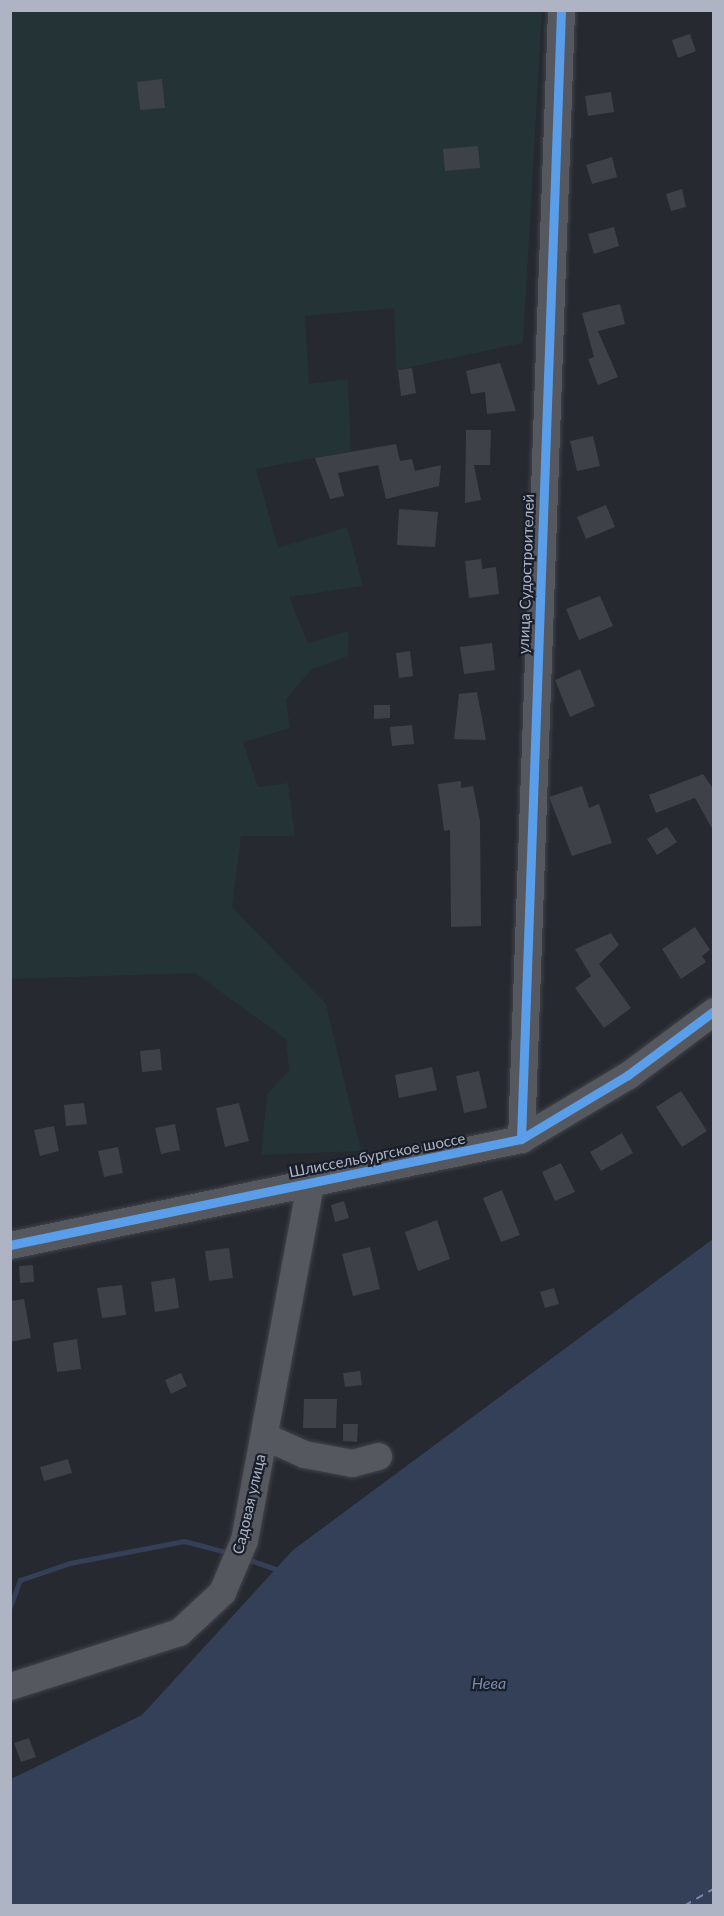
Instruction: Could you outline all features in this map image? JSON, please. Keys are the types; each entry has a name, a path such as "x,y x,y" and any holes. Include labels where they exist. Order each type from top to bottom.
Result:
{"street":[{"name":"улица Судостроителей","path":"521,1139 561,10"},
{"name":"Шлиссельбургское шоссе","path":"10,1245 310,1183 390,1170 521,1139 628,1074 714,1011"},
{"name":"Садовая улица","path":"10,1686 178,1632 222,1592 244,1540 310,1183"},
{"path":"264,1436 304,1454 352,1463 378,1456"}],"shaded area":[{"path":"10,11 542,11 523,343 396,370 394,308 305,316 309,384 348,379 351,451 256,469 278,548 347,527 363,586 289,597 308,643 349,631 348,656 312,669 286,699 290,728 243,742 258,787 288,783 295,836 241,836 232,907 326,1004 361,1151 261,1155 267,1094 289,1070 286,1039 195,973 11,979"}],"water":[{"name":"Нева","path":"713,1239 713,1905 11,1905 11,1779 142,1715 293,1550"}],"building":[{"path":"690,34 696,51 678,58 672,40"},
{"path":"162,79 165,108 140,110 137,82"},
{"path":"611,92 614,112 588,116 585,96"},
{"path":"478,146 480,168 445,171 443,149"},
{"path":"612,157 617,177 592,184 586,165"},
{"path":"682,189 686,207 671,211 666,194"},
{"path":"614,227 619,246 594,254 588,234"},
{"path":"620,304 625,324 598,331 618,377 598,385 588,359 594,357 582,313"},
{"path":"500,363 516,411 487,414 485,392 471,394 466,371"},
{"path":"412,368 416,393 401,396 398,370"},
{"path":"466,430 491,430 490,465 474,465 481,500 465,503"},
{"path":"593,436 600,466 577,471 570,441"},
{"path":"396,444 400,461 412,459 415,471 441,465 439,486 386,499 378,465 338,473 344,496 330,499 315,458"},
{"path":"606,505 615,527 586,539 577,517"},
{"path":"399,509 438,512 435,547 397,545"},
{"path":"481,559 482,569 496,567 499,594 469,598 465,561"},
{"path":"600,596 613,626 579,640 566,609"},
{"path":"492,643 495,670 464,674 460,647"},
{"path":"410,651 413,676 399,678 396,653"},
{"path":"580,669 595,706 570,717 555,680"},
{"path":"477,692 486,740 454,739 459,694"},
{"path":"374,705 390,705 390,718 374,719"},
{"path":"412,725 414,744 392,746 390,727"},
{"path":"703,774 714,790 714,832 695,798 656,813 649,795"},
{"path":"461,781 461,788 473,786 480,821 481,926 451,927 450,830 444,831 438,784"},
{"path":"582,786 589,808 599,804 612,843 572,856 549,797"},
{"path":"667,827 677,842 657,855 647,839"},
{"path":"695,927 710,950 702,956 706,962 681,979 662,949"},
{"path":"611,933 619,945 599,964 631,1008 604,1028 575,988 591,976 575,949"},
{"path":"160,1049 162,1070 142,1072 140,1051"},
{"path":"432,1067 437,1090 399,1098 395,1075"},
{"path":"479,1071 487,1108 464,1113 456,1076"},
{"path":"681,1091 707,1131 682,1147 656,1107"},
{"path":"84,1103 87,1124 66,1126 64,1105"},
{"path":"239,1103 249,1141 225,1147 216,1108"},
{"path":"175,1124 180,1150 161,1154 155,1128"},
{"path":"54,1126 59,1151 40,1156 34,1130"},
{"path":"622,1133 633,1153 601,1171 590,1152"},
{"path":"118,1147 123,1173 104,1177 98,1151"},
{"path":"561,1163 575,1192 555,1201 542,1172"},
{"path":"502,1190 520,1235 501,1242 483,1198"},
{"path":"344,1201 349,1218 335,1222 331,1205"},
{"path":"437,1220 450,1259 418,1271 405,1232"},
{"path":"370,1247 380,1289 353,1296 342,1254"},
{"path":"229,1248 233,1278 209,1281 205,1251"},
{"path":"33,1265 34,1282 20,1283 19,1266"},
{"path":"175,1278 179,1308 155,1312 151,1282"},
{"path":"122,1285 126,1315 102,1318 97,1288"},
{"path":"554,1288 559,1304 545,1308 540,1292"},
{"path":"24,1299 31,1338 10,1342 10,1301"},
{"path":"77,1339 81,1369 57,1372 53,1343"},
{"path":"360,1371 362,1385 345,1387 343,1373"},
{"path":"181,1373 187,1386 171,1394 165,1380"},
{"path":"304,1399 337,1399 336,1428 303,1428"},
{"path":"343,1424 358,1424 357,1442 343,1441"},
{"path":"68,1459 72,1473 44,1481 40,1467"},
{"path":"29,1738 36,1757 21,1762 14,1743"}],"waterway":[{"path":"10,1607 20,1580 70,1563 184,1541 230,1553"},
{"path":"244,1558 276,1569"}],"ferry route":[{"path":"684,1906 714,1889"}],"cycle path":[{"path":"521,1139 561,10"},
{"path":"10,1245 521,1139 628,1075 714,1011"}]}
